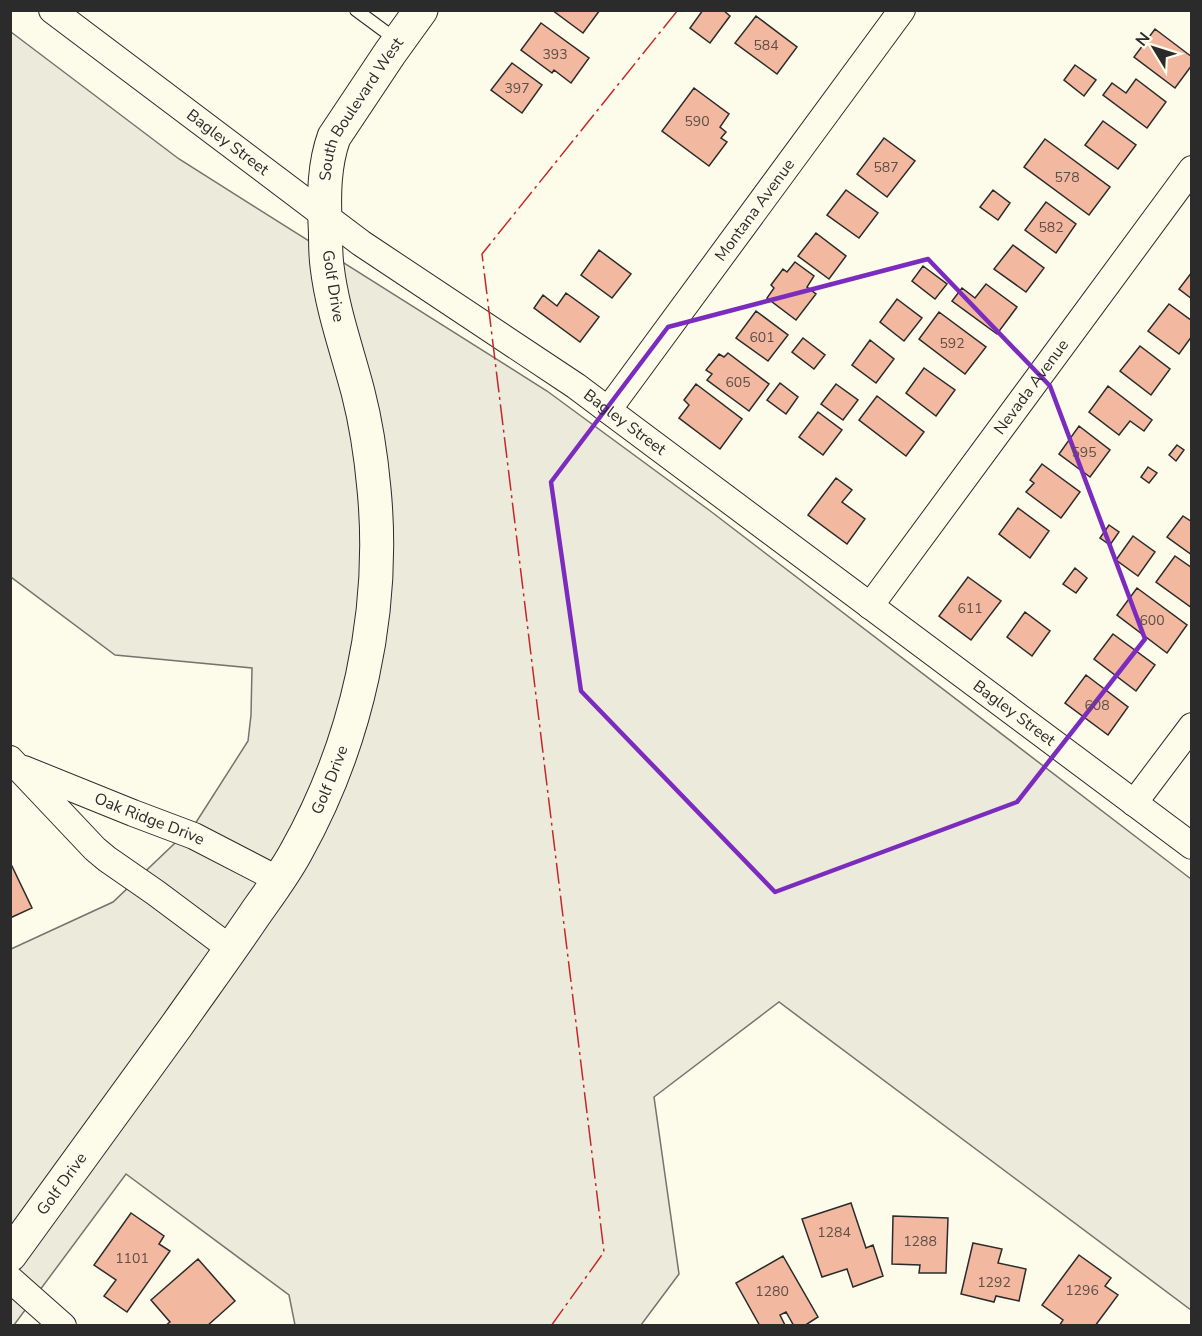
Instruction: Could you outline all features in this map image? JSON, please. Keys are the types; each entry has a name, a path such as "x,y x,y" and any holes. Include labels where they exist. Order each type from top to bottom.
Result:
{"street":[{"name":"Bagley Street","path":"52,10 369,249 576,386 1191,846"},
{"name":"South Boulevard West","path":"325,216 324,191 329,151 334,137 421,10"},
{"name":"Montana Avenue","path":"608,410 902,10"},
{"name":"Nevada Avenue","path":"870,606 1191,169"},
{"name":"Golf Drive","path":"10,1255 279,880 323,797 348,729 363,673 372,618 376,524 370,452 361,404 341,334 327,266 325,216"},
{"path":"1134,803 1191,726"},
{"name":"Oak Ridge Drive","path":"12,765 179,829 279,880"},
{"name":"Oak Ridge Drive","path":"12,765 94,849 156,892 231,950"},
{"path":"10,1279 63,1326"}],"lane":[{"path":"356,10 399,41"}],"highlighted area":[{"path":"928,259 1050,386 1145,639 1017,802 775,892 581,691 551,482 668,327"}],"shaded area":[{"path":"11,32 179,159 547,391 709,510 1191,879 1191,1310 779,1002 654,1097 679,1274 641,1325 295,1325 289,1295 126,1174 14,1325 11,1325 11,949 113,902 195,824 248,741 252,668 115,655 11,577"}],"building":[{"path":"552,10 600,10 583,33"},
{"path":"703,10 723,10 730,16 710,43 690,28"},
{"path":"756,16 797,47 777,74 735,43"},
{"path":"541,23 589,58 571,83 554,70 552,73 521,50"},
{"path":"1155,29 1192,57 1192,65 1175,88 1134,57"},
{"path":"512,63 542,85 522,113 491,90"},
{"path":"1075,65 1096,80 1084,96 1064,80"},
{"path":"1136,79 1166,102 1147,128 1103,95 1112,83 1126,93"},
{"path":"694,88 729,114 720,127 726,132 721,138 727,142 709,166 662,131"},
{"path":"1103,121 1136,145 1118,169 1085,145"},
{"path":"884,138 915,161 887,197 857,174"},
{"path":"1045,139 1110,187 1089,215 1024,167"},
{"path":"846,190 878,213 859,238 827,215"},
{"path":"993,190 1010,203 998,220 980,207"},
{"path":"1046,202 1076,224 1056,253 1025,230"},
{"path":"816,233 846,256 829,279 798,256"},
{"path":"1013,245 1044,268 1026,292 994,269"},
{"path":"599,250 631,274 612,298 581,275"},
{"path":"795,262 814,276 807,287 816,294 796,320 767,298 774,288 771,285 783,269 787,272"},
{"path":"923,266 947,284 935,299 912,281"},
{"path":"1192,272 1192,299 1179,289"},
{"path":"986,284 1017,307 997,334 952,301 962,288 975,298"},
{"path":"566,293 599,317 580,342 534,308 543,295 557,306"},
{"path":"897,299 922,318 904,341 880,322"},
{"path":"1169,304 1192,321 1192,336 1179,354 1148,331"},
{"path":"756,311 788,335 768,361 736,338"},
{"path":"939,312 986,347 965,374 919,339"},
{"path":"803,338 825,355 814,369 792,352"},
{"path":"870,340 894,359 876,383 852,365"},
{"path":"1140,346 1170,369 1151,395 1120,371"},
{"path":"728,353 769,384 749,411 707,380 712,374 706,370 719,354 724,357"},
{"path":"924,368 955,390 936,416 906,393"},
{"path":"780,383 798,397 786,414 767,400"},
{"path":"696,384 742,419 720,449 679,418 689,405 684,400"},
{"path":"836,384 858,400 843,420 821,404"},
{"path":"1108,386 1152,420 1144,431 1130,421 1119,435 1089,412"},
{"path":"877,396 924,432 906,456 859,420"},
{"path":"818,412 842,430 823,455 799,437"},
{"path":"1079,426 1110,450 1090,477 1059,454"},
{"path":"1177,445 1184,450 1176,461 1169,455"},
{"path":"1042,464 1080,492 1061,518 1026,492 1034,483 1030,480"},
{"path":"1148,467 1157,473 1149,483 1141,477"},
{"path":"836,478 852,490 842,502 865,519 847,544 808,515"},
{"path":"1018,508 1049,531 1030,558 999,534"},
{"path":"1183,516 1192,522 1192,555 1167,537"},
{"path":"1109,525 1119,532 1110,545 1100,538"},
{"path":"1133,536 1155,552 1138,576 1116,560"},
{"path":"1175,556 1192,568 1192,608 1156,582"},
{"path":"1075,568 1087,578 1076,593 1063,584"},
{"path":"968,577 1001,601 971,640 939,616"},
{"path":"1137,588 1187,625 1167,653 1117,615"},
{"path":"1025,612 1050,631 1032,656 1007,637"},
{"path":"1113,634 1155,665 1136,691 1094,659"},
{"path":"1086,675 1128,707 1108,735 1065,703"},
{"path":"10,862 32,908 10,918"},
{"path":"851,1203 866,1248 873,1245 883,1276 853,1287 847,1269 822,1277 802,1219"},
{"path":"131,1213 164,1236 159,1244 170,1251 127,1312 104,1296 116,1280 94,1265"},
{"path":"893,1216 948,1218 946,1273 919,1273 920,1265 892,1264"},
{"path":"973,1243 1002,1249 998,1263 1026,1269 1019,1301 996,1296 994,1302 961,1294"},
{"path":"1079,1255 1111,1278 1105,1286 1118,1295 1095,1326 1059,1326 1063,1320 1042,1305"},
{"path":"783,1256 818,1317 804,1326 794,1326 786,1312 780,1315 784,1326 760,1326 736,1283"},
{"path":"198,1259 235,1301 207,1326 165,1326 170,1322 151,1300"}],"power":[{"path":"551,1326 604,1252 482,254 678,10"}]}
